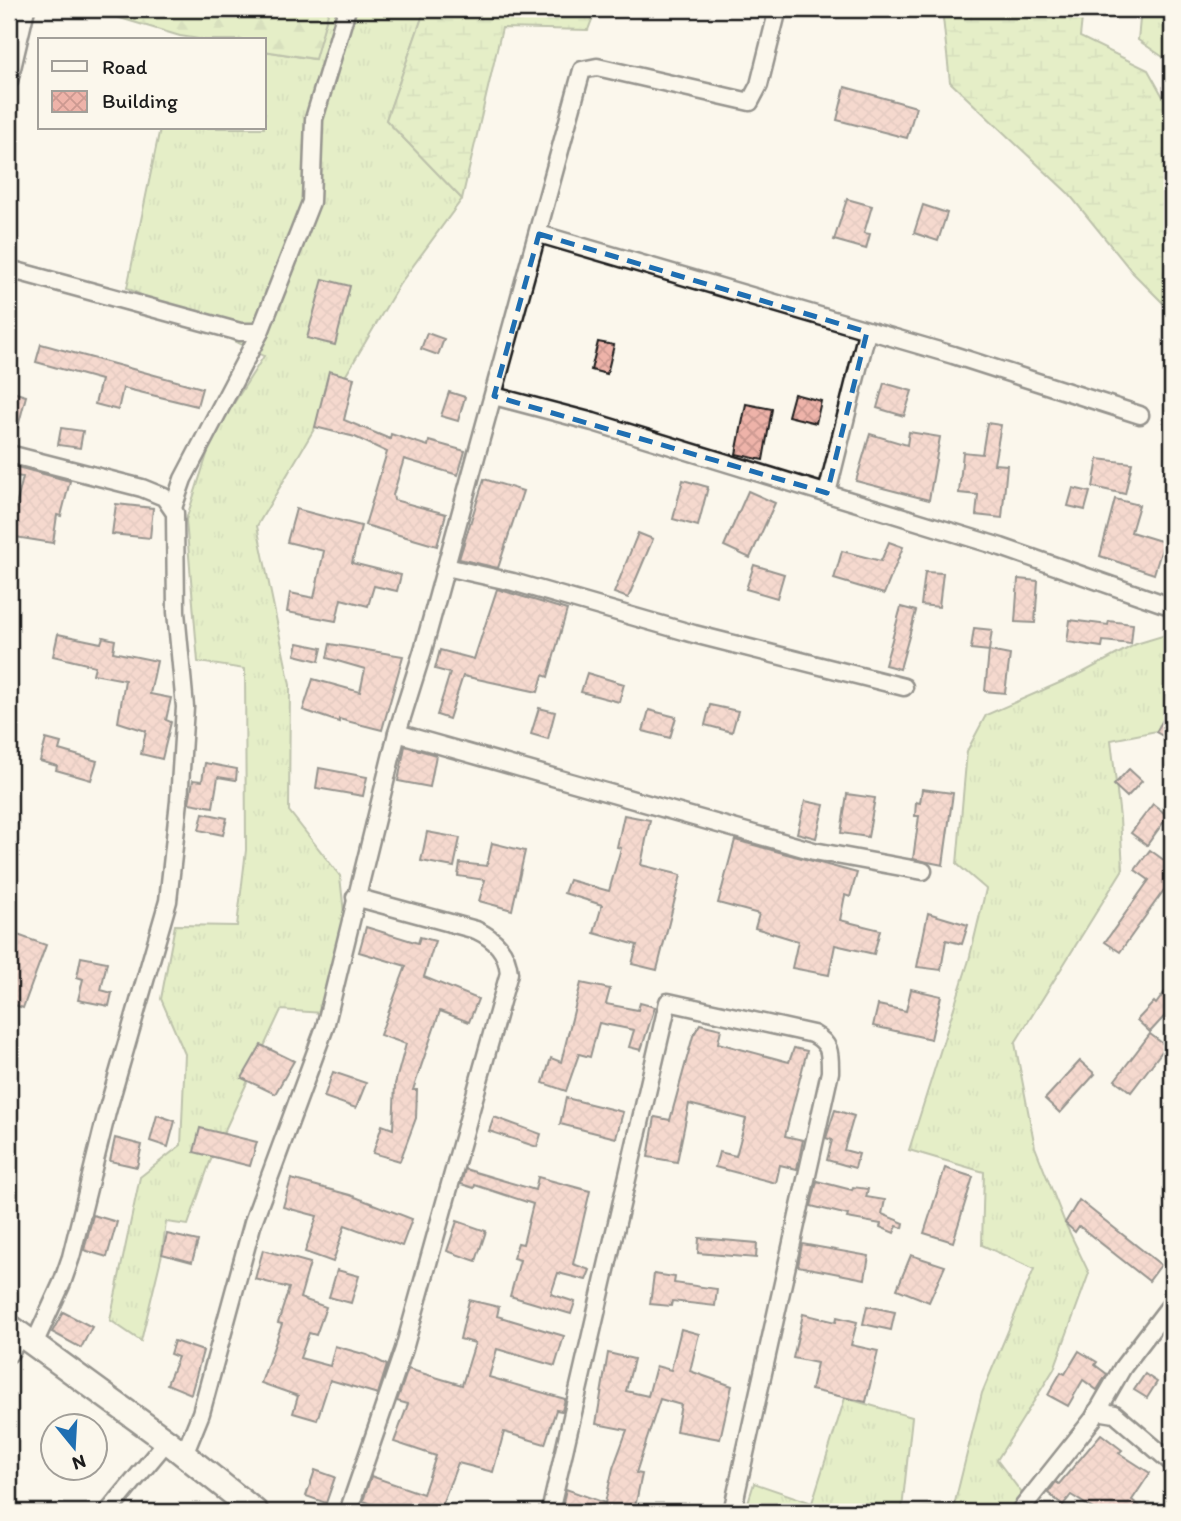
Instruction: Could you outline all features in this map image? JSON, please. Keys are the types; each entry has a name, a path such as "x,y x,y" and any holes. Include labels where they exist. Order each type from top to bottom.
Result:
{"main road":[{"path":"18,1340 175,1448 256,1512"}],"street":[{"path":"9,81 26,9"},
{"path":"18,1340 62,1283 71,1257 107,1112 167,901 179,801 185,707 176,612 176,525 173,508 183,479 256,339 310,202 314,119 347,9"},
{"path":"108,1512 175,1448 201,1413 253,1222 325,1027 397,733 494,396 582,70 597,67 750,102 759,85 778,9"},
{"path":"539,234 953,355 1140,415"},
{"path":"9,269 240,332 256,339"},
{"path":"827,494 867,332"},
{"path":"494,396 593,422 1001,547 1170,606"},
{"path":"9,453 142,488 164,497 173,508"},
{"path":"446,567 513,582 694,634 904,687"},
{"path":"397,733 814,851 923,871"},
{"path":"348,1512 404,1349 509,973 505,956 492,937 476,930 355,897"},
{"path":"550,1512 668,1002 813,1034 825,1041 831,1052 824,1098 732,1512"},
{"path":"1019,1512 1097,1411 1123,1367 1172,1304"},
{"path":"1109,1391 1115,1414"},
{"path":"1097,1411 1115,1414 1172,1463"}],"highlighted area":[{"path":"539,234 867,332 827,493 494,396"}],"green space":[{"path":"90,9 329,9 315,59 266,51 266,38 180,36"},
{"path":"329,9 425,9 386,120 462,199 399,285 257,526 290,685 289,811 340,876 348,951 336,1014 281,1010 210,1162 188,1225 166,1222 162,1254 141,1341 110,1320 140,1177 181,1145 185,1054 161,999 175,925 237,926 246,850 245,669 198,662 186,520 213,436 264,356 127,288 160,130 266,130 266,51 314,59"},
{"path":"425,9 596,9 588,30 502,28 462,199 386,120"},
{"path":"942,9 1083,9 1080,37 1148,70 1172,113 1172,312 1133,273 1069,194 950,82"},
{"path":"1141,9 1172,9 1172,54 1163,57 1138,40"},
{"path":"1172,633 1172,728 1111,740 1123,869 1015,1043 1035,1147 1065,1223 1089,1273 1054,1369 997,1460 1036,1512 745,1512 754,1483 812,1503 845,1398 912,1417 902,1509 954,1506 982,1393 1034,1269 982,1245 984,1172 909,1150 969,960 986,889 957,864 967,751 986,715 1082,673 1136,644"}],"building":[{"path":"845,87 916,107 907,138 837,120"},
{"path":"847,199 872,206 864,233 870,234 866,249 834,240"},
{"path":"923,205 947,213 938,241 914,233"},
{"path":"323,279 350,286 335,345 307,338"},
{"path":"427,333 444,339 438,355 421,349"},
{"path":"598,342 614,345 607,374 591,370"},
{"path":"41,344 202,388 197,406 123,388 118,410 95,404 101,380 36,362"},
{"path":"329,371 354,378 344,420 390,439 391,434 428,446 429,441 465,451 458,475 404,459 393,495 394,500 446,514 437,546 365,525 387,452 355,437 315,427"},
{"path":"884,383 912,391 904,416 877,408"},
{"path":"9,391 26,396 18,427 9,424"},
{"path":"449,392 465,397 458,421 441,416"},
{"path":"794,394 821,401 816,423 788,416"},
{"path":"746,404 772,409 763,460 736,454"},
{"path":"987,423 1001,425 994,464 1007,465 1002,518 976,515 978,495 959,493 963,452 982,454"},
{"path":"61,428 83,431 80,448 58,445"},
{"path":"909,432 940,437 929,500 856,481 870,434 907,445"},
{"path":"1098,459 1132,463 1125,494 1093,487"},
{"path":"17,467 70,481 61,516 57,515 53,543 9,536 23,477 15,476"},
{"path":"484,479 523,491 498,568 459,559"},
{"path":"683,480 708,487 698,526 673,519"},
{"path":"1073,488 1090,492 1085,510 1068,506"},
{"path":"748,491 775,503 750,558 724,546"},
{"path":"1115,499 1139,505 1131,532 1164,542 1154,574 1100,556"},
{"path":"116,504 153,508 150,538 112,534"},
{"path":"296,509 361,526 352,563 401,575 397,591 374,586 368,606 341,599 336,621 287,612 290,593 314,598 324,551 287,542"},
{"path":"638,533 653,539 628,598 614,593"},
{"path":"889,542 903,547 884,594 834,579 842,551 881,561"},
{"path":"754,565 784,574 777,598 746,589"},
{"path":"925,572 943,573 939,607 921,605"},
{"path":"1018,579 1038,581 1035,623 1015,622"},
{"path":"497,589 567,610 548,677 543,675 538,692 463,676 449,719 437,715 450,673 435,669 440,650 474,659"},
{"path":"901,607 916,611 900,669 885,665"},
{"path":"1070,620 1108,625 1109,621 1133,624 1131,644 1103,641 1102,647 1067,642"},
{"path":"974,628 992,630 989,651 971,649"},
{"path":"58,634 101,643 103,637 115,640 113,652 157,661 150,694 171,698 166,720 171,722 162,759 141,754 146,731 118,722 125,680 93,674 95,666 53,656"},
{"path":"298,643 322,648 319,661 295,655"},
{"path":"330,644 403,656 382,730 339,719 339,722 303,710 313,679 360,692 365,669 327,658"},
{"path":"989,651 1010,655 1005,693 985,691"},
{"path":"587,673 624,684 619,702 581,692"},
{"path":"1172,704 1172,741 1156,732"},
{"path":"710,705 738,711 732,732 705,725"},
{"path":"539,708 555,712 548,739 531,734"},
{"path":"649,710 676,717 670,738 643,731"},
{"path":"46,739 61,743 59,750 97,761 91,780 56,770 57,766 40,761"},
{"path":"405,746 436,755 430,787 398,781"},
{"path":"205,763 237,769 236,780 218,777 213,807 189,803 193,780 202,781"},
{"path":"319,768 367,777 363,796 316,788"},
{"path":"1129,769 1142,781 1127,797 1114,785"},
{"path":"922,789 953,793 943,865 913,859 919,816 915,816 916,802 920,803"},
{"path":"847,794 875,798 868,837 841,833"},
{"path":"805,801 824,805 816,838 797,833"},
{"path":"1153,804 1168,816 1147,845 1131,833"},
{"path":"203,813 227,818 223,835 199,830"},
{"path":"624,815 650,820 641,865 681,875 657,970 632,964 637,945 594,933 602,905 564,893 569,880 609,891 621,848 617,847"},
{"path":"427,832 460,838 454,867 421,861"},
{"path":"735,840 857,873 850,897 845,895 840,920 880,930 874,954 835,945 829,975 792,968 798,941 755,928 759,914 718,903"},
{"path":"492,843 525,851 512,910 479,901 485,880 458,876 460,863 487,866"},
{"path":"1150,850 1172,866 1172,897 1164,890 1120,952 1105,942 1149,880 1135,870"},
{"path":"928,913 968,925 962,944 946,940 941,970 917,967"},
{"path":"366,927 418,943 420,937 435,941 424,977 478,999 469,1022 440,1011 413,1090 417,1090 416,1118 400,1161 373,1153 382,1125 393,1129 395,1084 406,1044 380,1035 406,966 359,952"},
{"path":"9,932 46,945 23,1008 9,1003"},
{"path":"81,957 107,962 101,990 112,993 109,1006 78,1000 83,979 77,977"},
{"path":"1172,982 1172,1008 1150,1032 1137,1020 1154,1002 1156,1004"},
{"path":"581,983 610,989 606,1004 638,1010 640,1003 655,1007 641,1050 629,1047 634,1030 599,1023 590,1057 579,1054 566,1091 543,1083 551,1058 561,1062"},
{"path":"911,989 941,996 931,1039 873,1026 878,1005 906,1011"},
{"path":"700,1024 721,1029 718,1043 789,1062 794,1048 807,1051 785,1136 803,1140 797,1169 780,1165 776,1183 715,1167 719,1152 736,1156 746,1119 689,1104 677,1162 648,1157 655,1117 670,1120 693,1036"},
{"path":"1150,1034 1166,1046 1131,1092 1115,1080"},
{"path":"261,1045 294,1061 275,1094 242,1078"},
{"path":"1080,1061 1095,1074 1060,1113 1045,1099"},
{"path":"333,1072 366,1083 356,1108 324,1097"},
{"path":"566,1098 623,1112 616,1138 560,1124"},
{"path":"835,1110 854,1116 844,1150 859,1154 855,1168 827,1160 832,1140 826,1138"},
{"path":"157,1115 175,1121 168,1147 150,1141"},
{"path":"494,1117 541,1134 537,1147 489,1131"},
{"path":"200,1128 257,1142 250,1166 194,1152"},
{"path":"115,1138 142,1145 137,1167 110,1161"},
{"path":"945,1168 973,1177 953,1242 924,1233"},
{"path":"465,1169 535,1190 538,1177 590,1191 573,1264 590,1270 586,1280 558,1273 551,1294 575,1302 571,1314 510,1296 520,1260 513,1258 518,1243 523,1244 533,1204 475,1185 474,1188 461,1184"},
{"path":"291,1179 350,1195 412,1219 402,1246 345,1225 333,1262 305,1252 317,1216 283,1207"},
{"path":"817,1181 852,1190 853,1187 868,1189 866,1197 885,1200 882,1214 904,1223 903,1228 897,1226 894,1233 880,1227 881,1224 847,1218 848,1215 811,1206"},
{"path":"1079,1200 1161,1265 1149,1281 1079,1226 1075,1232 1065,1223"},
{"path":"93,1215 117,1222 107,1257 84,1250"},
{"path":"457,1221 486,1231 476,1261 447,1251"},
{"path":"167,1234 198,1241 192,1262 162,1254"},
{"path":"699,1238 757,1243 756,1258 698,1253"},
{"path":"802,1244 869,1256 865,1279 798,1266"},
{"path":"263,1250 310,1263 300,1298 326,1307 316,1335 309,1333 300,1358 330,1366 335,1346 367,1355 387,1365 378,1394 330,1380 317,1420 293,1413 298,1396 261,1383 282,1324 278,1323 289,1288 255,1279"},
{"path":"911,1255 945,1266 929,1302 897,1289"},
{"path":"337,1270 359,1276 351,1303 329,1297"},
{"path":"654,1274 675,1277 674,1283 717,1289 715,1306 672,1301 671,1306 650,1304"},
{"path":"469,1300 499,1307 497,1316 564,1336 555,1366 497,1349 489,1377 565,1399 562,1411 556,1410 545,1444 504,1432 493,1472 458,1463 439,1512 397,1512 363,1501 371,1476 423,1494 436,1456 394,1442 408,1404 397,1401 408,1369 462,1385 475,1343 460,1339"},
{"path":"867,1306 895,1312 891,1330 863,1324"},
{"path":"63,1312 92,1327 81,1348 52,1332"},
{"path":"803,1314 836,1322 837,1317 857,1322 851,1345 878,1351 866,1402 811,1390 817,1363 793,1358"},
{"path":"681,1329 699,1334 690,1371 732,1386 720,1439 676,1431 681,1405 660,1399 636,1473 642,1474 634,1512 561,1512 566,1489 605,1503 613,1468 627,1430 596,1424 608,1353 634,1359 626,1391 648,1396 656,1366 671,1370"},
{"path":"174,1341 203,1351 191,1394 167,1384 178,1357 170,1354"},
{"path":"1079,1351 1097,1362 1095,1365 1107,1374 1097,1390 1083,1380 1068,1406 1048,1395 1061,1372 1065,1374"},
{"path":"1145,1374 1157,1382 1147,1398 1134,1390"},
{"path":"1101,1434 1122,1450 1119,1453 1150,1473 1132,1500 1147,1512 1098,1512 1071,1495 1063,1505 1048,1493 1056,1482 1059,1484"},
{"path":"315,1470 335,1477 326,1503 306,1496"}]}
